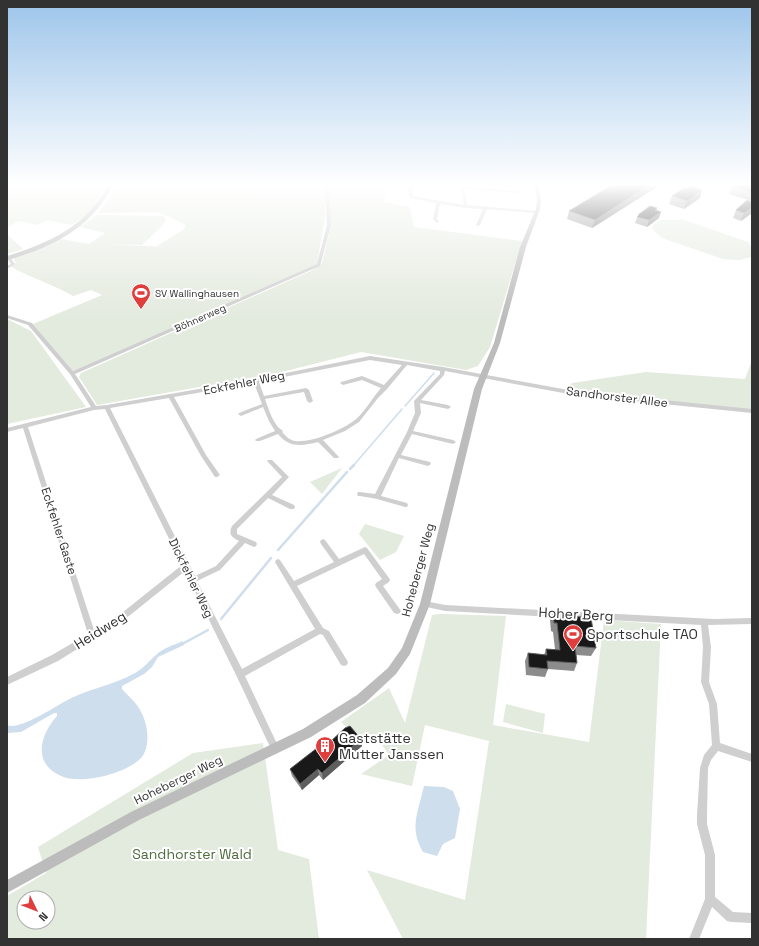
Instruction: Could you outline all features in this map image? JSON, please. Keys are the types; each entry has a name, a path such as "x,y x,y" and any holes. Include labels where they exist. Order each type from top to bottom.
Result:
{"street":[{"path":"7,268 13,264 9,257 50,241 70,229"},
{"name":"Böhnerweg","path":"72,373 319,265 328,229"},
{"name":"Hoheberger Weg","path":"7,887 135,816 307,732 361,699 392,671 406,651 425,604 483,376 498,343 523,247 530,229"},
{"path":"7,316 30,324 72,373 94,408"},
{"name":"Eckfehler Weg","path":"7,430 94,408 256,381 370,358 483,376"},
{"path":"256,381 264,405 280,432 288,441 300,444 320,439 357,422 372,401 399,373 406,363"},
{"path":"377,497 410,432 418,413 418,401 442,374 443,369"},
{"name":"Sandhorster Allee","path":"483,376 574,393 752,411"},
{"path":"343,383 362,378 385,388"},
{"path":"262,398 306,390 310,401"},
{"path":"171,396 204,456 217,475"},
{"path":"418,401 448,407"},
{"path":"241,414 264,405"},
{"name":"Dickfehler Weg","path":"107,407 240,674 275,748"},
{"name":"Eckfehler Gaste","path":"25,426 92,636"},
{"path":"258,440 280,432"},
{"path":"410,432 453,442"},
{"path":"320,439 336,457"},
{"path":"398,456 428,464"},
{"path":"254,544 234,535 234,528 286,477 270,461"},
{"path":"360,494 405,505"},
{"path":"267,495 292,507"},
{"path":"193,580 218,568 244,540"},
{"path":"323,542 338,563"},
{"path":"293,585 365,550 387,580 378,585 398,611"},
{"path":"278,562 320,630 326,633 344,662"},
{"name":"Heidweg","path":"7,680 55,658 92,636 126,614 186,566"},
{"name":"Hoher Berg","path":"425,604 445,608 704,621 752,621"},
{"path":"694,939 710,899 710,855 702,824 702,815 704,768 707,758 716,746 713,704 705,682 707,647 704,621"},
{"path":"240,674 320,630"},
{"path":"716,746 752,758"},
{"path":"710,899 731,917 752,918"}],"green space":[{"path":"89,229 159,229 142,245 106,244 165,247 157,246 183,230 323,229 317,264 73,371 33,324 102,295 91,290 73,296 10,266 16,263 13,258 14,255 55,238 89,244 105,233"},
{"path":"330,229 431,229 522,241 490,347 478,366 466,370 361,352 278,373 97,405 79,377 81,373 313,270 322,263"},
{"path":"652,229 711,229 751,243 749,244 752,247 752,257 739,260 723,259 662,238"},
{"path":"7,234 23,249 7,254"},
{"path":"7,319 31,331 86,407 7,424"},
{"path":"752,360 752,410 669,402 567,389 572,383 646,372 745,379"},
{"path":"342,468 322,494 310,482"},
{"path":"365,524 404,536 396,552 380,560 359,534"},
{"path":"432,615 506,616 493,725 589,742 604,620 661,624 646,939 403,939 367,870 465,900 489,741 425,725 412,786 361,774 389,755 376,736 364,743 341,722 389,688 405,723"},
{"path":"506,704 545,714 543,733 503,722"},
{"name":"Sandhorster Wald","path":"263,743 278,850 309,859 319,939 7,939 7,896 16,891 16,930 56,930 56,890 17,890 46,873 38,847 193,753"}],"water":[{"path":"183,641 184,645 158,657 152,667 144,674 122,686 122,689 141,712 147,729 147,742 144,753 134,764 125,769 102,776 79,779 61,776 52,770 46,764 42,748 46,732 57,716 57,713 54,713 21,732 7,733 7,725 12,726 26,722 71,698 135,673 162,650"},
{"path":"424,786 444,787 453,791 460,809 455,838 443,844 437,856 423,852 416,835 417,812"}],"building":[{"name":"Sportschule TAO","path":"553,612 591,618 596,648 575,646 577,663 547,661 548,669 529,667 528,653 547,655 546,649 560,650 557,623 554,623"},
{"name":"Gaststätte Mutter Janssen","path":"350,726 361,739 322,773 318,769 300,784 290,769 326,741 329,743 345,728"}],"waterway":[{"path":"405,406 434,373"},
{"path":"353,466 402,409"},
{"path":"350,469 353,466"},
{"path":"278,550 347,472"},
{"path":"221,619 271,558"},
{"path":"184,643 208,630"}],"place":[{"name":"SV Wallinghausen","path":"141,310"},
{"name":"Sportschule TAO","path":"573,651"},
{"name":"Gaststätte Mutter Janssen","path":"325,763"}]}
